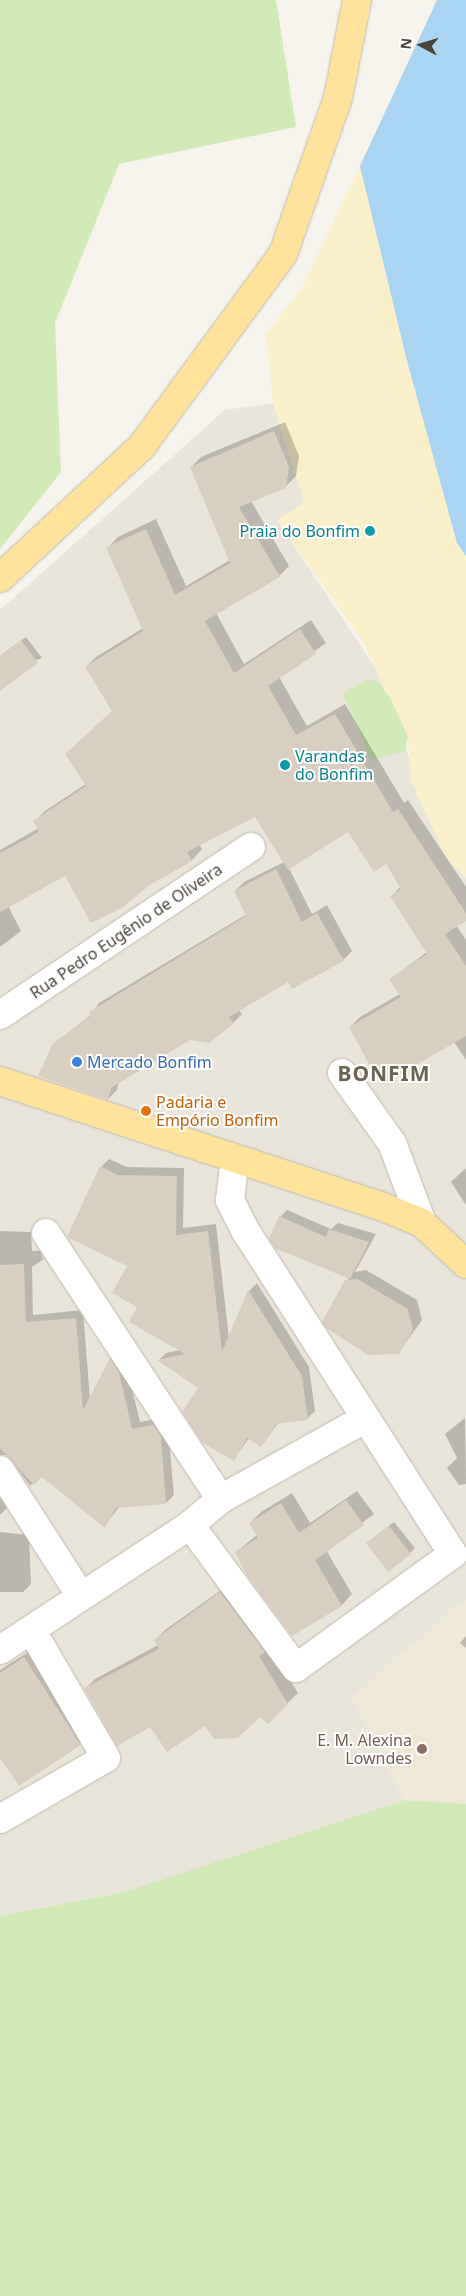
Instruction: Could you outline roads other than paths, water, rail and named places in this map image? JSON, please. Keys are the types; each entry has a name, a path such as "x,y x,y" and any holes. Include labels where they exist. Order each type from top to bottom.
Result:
{"main road":[{"path":"0,578 142,446 283,254 338,98 357,0"},
{"path":"0,1081 381,1206 422,1223 466,1264"}],"street":[{"name":"Rua Pedro Eugênio de Oliveira","path":"0,1015 252,847"},
{"path":"342,1073 392,1143 422,1223"},
{"path":"190,1525 296,1668 453,1554 364,1419 246,1232 230,1200 234,1158"},
{"path":"46,1233 222,1499"},
{"path":"0,1650 32,1631 81,1596 190,1525 222,1499 364,1419"},
{"path":"0,1470 81,1596"},
{"path":"0,1819 106,1758 32,1631"}],"water":[{"path":"437,0 466,0 466,556 457,543 407,361 360,166"}],"place":[{"name":"Praia do Bonfim","path":"370,531"},
{"name":"Varandas do Bonfim","path":"285,765"},
{"name":"Mercado Bonfim","path":"77,1062"},
{"name":"Padaria e Empório Bonfim","path":"146,1111"},
{"name":"E. M. Alexina Lowndes","path":"422,1749"}],"district":[{"name":"BONFIM","path":"384,1073"}]}
